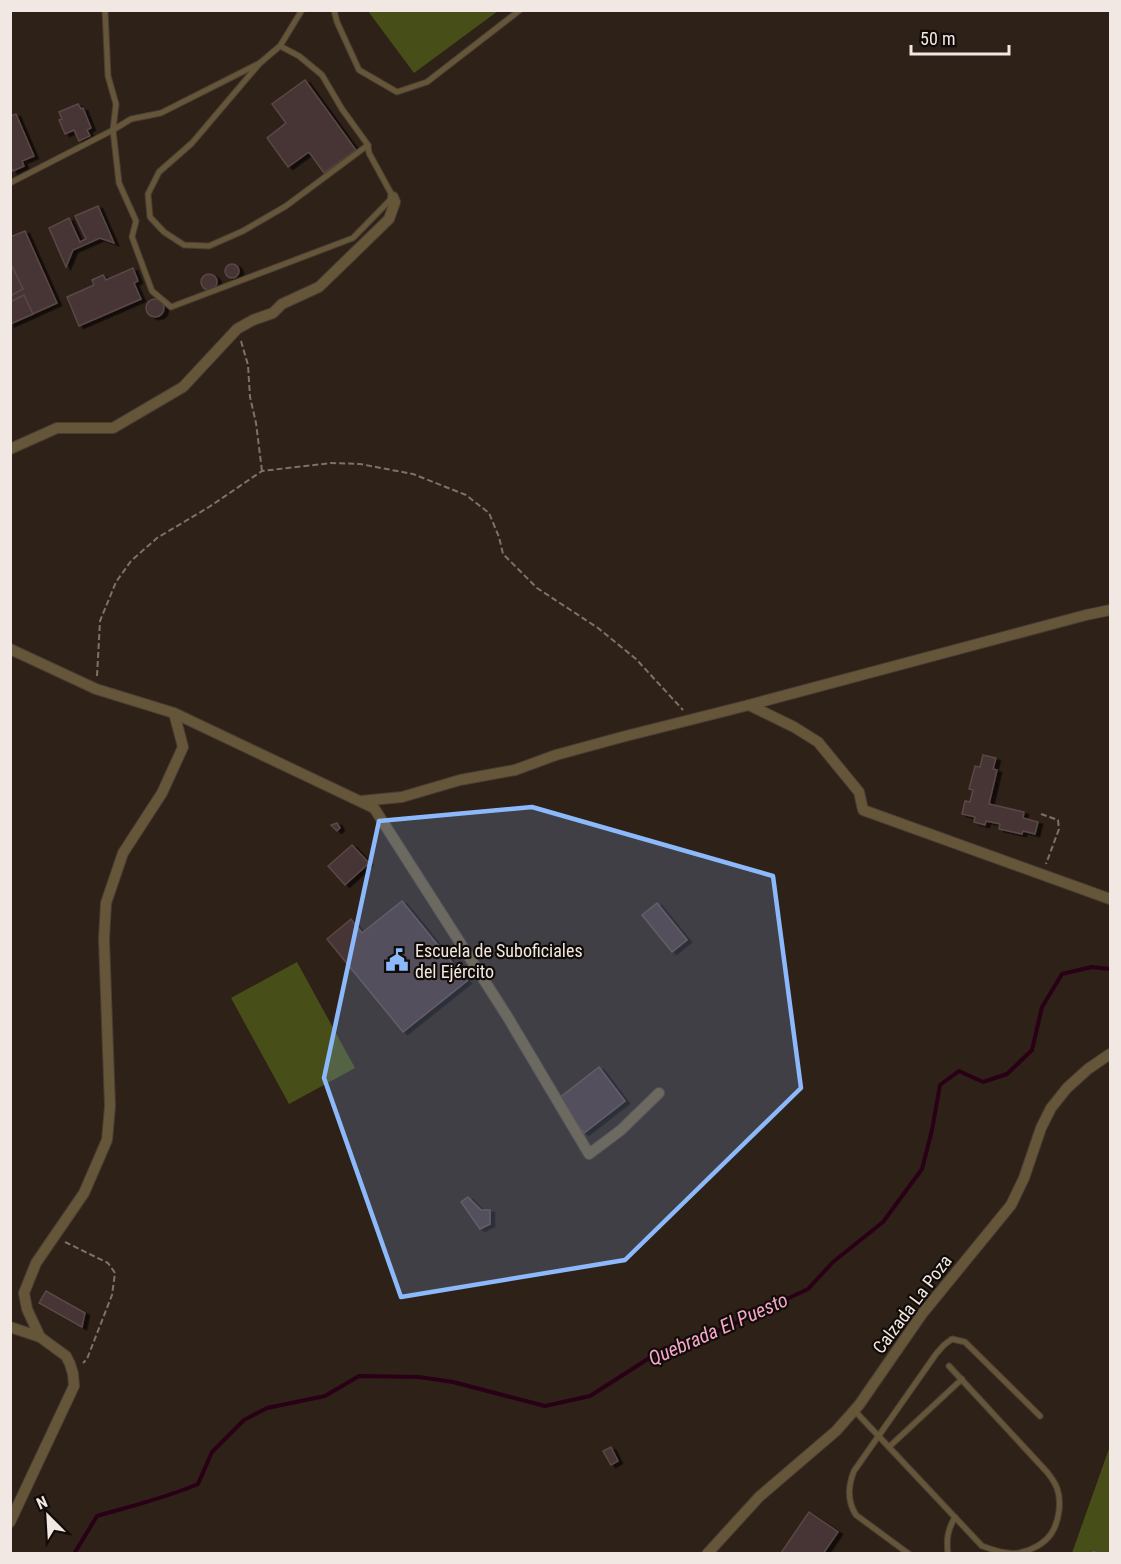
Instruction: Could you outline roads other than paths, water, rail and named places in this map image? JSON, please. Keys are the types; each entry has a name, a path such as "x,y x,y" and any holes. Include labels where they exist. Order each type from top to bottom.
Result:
{"street":[{"path":"10,449 57,428 113,428 183,387 237,329 273,313 282,304 320,287 389,219 395,202 393,196"},
{"path":"360,801 402,797 460,780 515,770 556,755 1110,610"},
{"path":"10,649 96,689 174,713 374,808 507,1016 589,1154 621,1130 659,1093"},
{"path":"749,705 794,727 818,742 859,792 863,810 1110,899"},
{"path":"40,1337 27,1309 24,1293 36,1263 84,1193 107,1140 110,1106 104,939 106,903 123,853 162,793 183,747 174,713"},
{"name":"Calzada La Poza","path":"707,1554 759,1497 836,1431 854,1410 922,1314 1011,1205 1051,1108 1067,1088 1088,1069 1110,1054"},
{"path":"10,1327 40,1337 66,1356 73,1374 74,1386 10,1522"}],"lane":[{"path":"105,10 108,76 116,105 112,130 119,183 136,221 132,237 152,291 171,307 354,238 393,196 369,153 368,145 342,109 322,75 299,56 280,46"},
{"path":"302,10 280,46 260,63 192,143 159,172 148,194 150,217 164,232 184,245 209,246 243,231 286,206 368,145"},
{"path":"334,10 337,22 359,70 397,92 427,82 520,10"},
{"path":"10,183 131,119 161,113 260,63"},
{"path":"136,221 150,217"},
{"path":"909,1554 856,1515 851,1507 850,1482 854,1471 944,1345 952,1339 965,1341 1040,1416"},
{"path":"854,1410 982,1546 998,1552 1018,1553 1036,1547 1051,1535 1057,1519 1060,1502 1057,1488 1047,1472 949,1366"},
{"path":"889,1447 962,1379"},
{"path":"948,1554 949,1527 955,1517"}],"waterway":[{"name":"Quebrada El Puesto","path":"74,1554 97,1516 161,1498 198,1484 212,1452 244,1420 267,1408 325,1396 359,1376 419,1377 453,1382 545,1406 590,1396 662,1350 725,1328 808,1289 833,1262 883,1222 922,1169 940,1085 959,1071 983,1082 1007,1074 1032,1050 1042,1007 1062,974 1092,967 1110,969"}],"place":[{"name":"Escuela de Suboficiales del Ejército","path":"397,960"}]}
